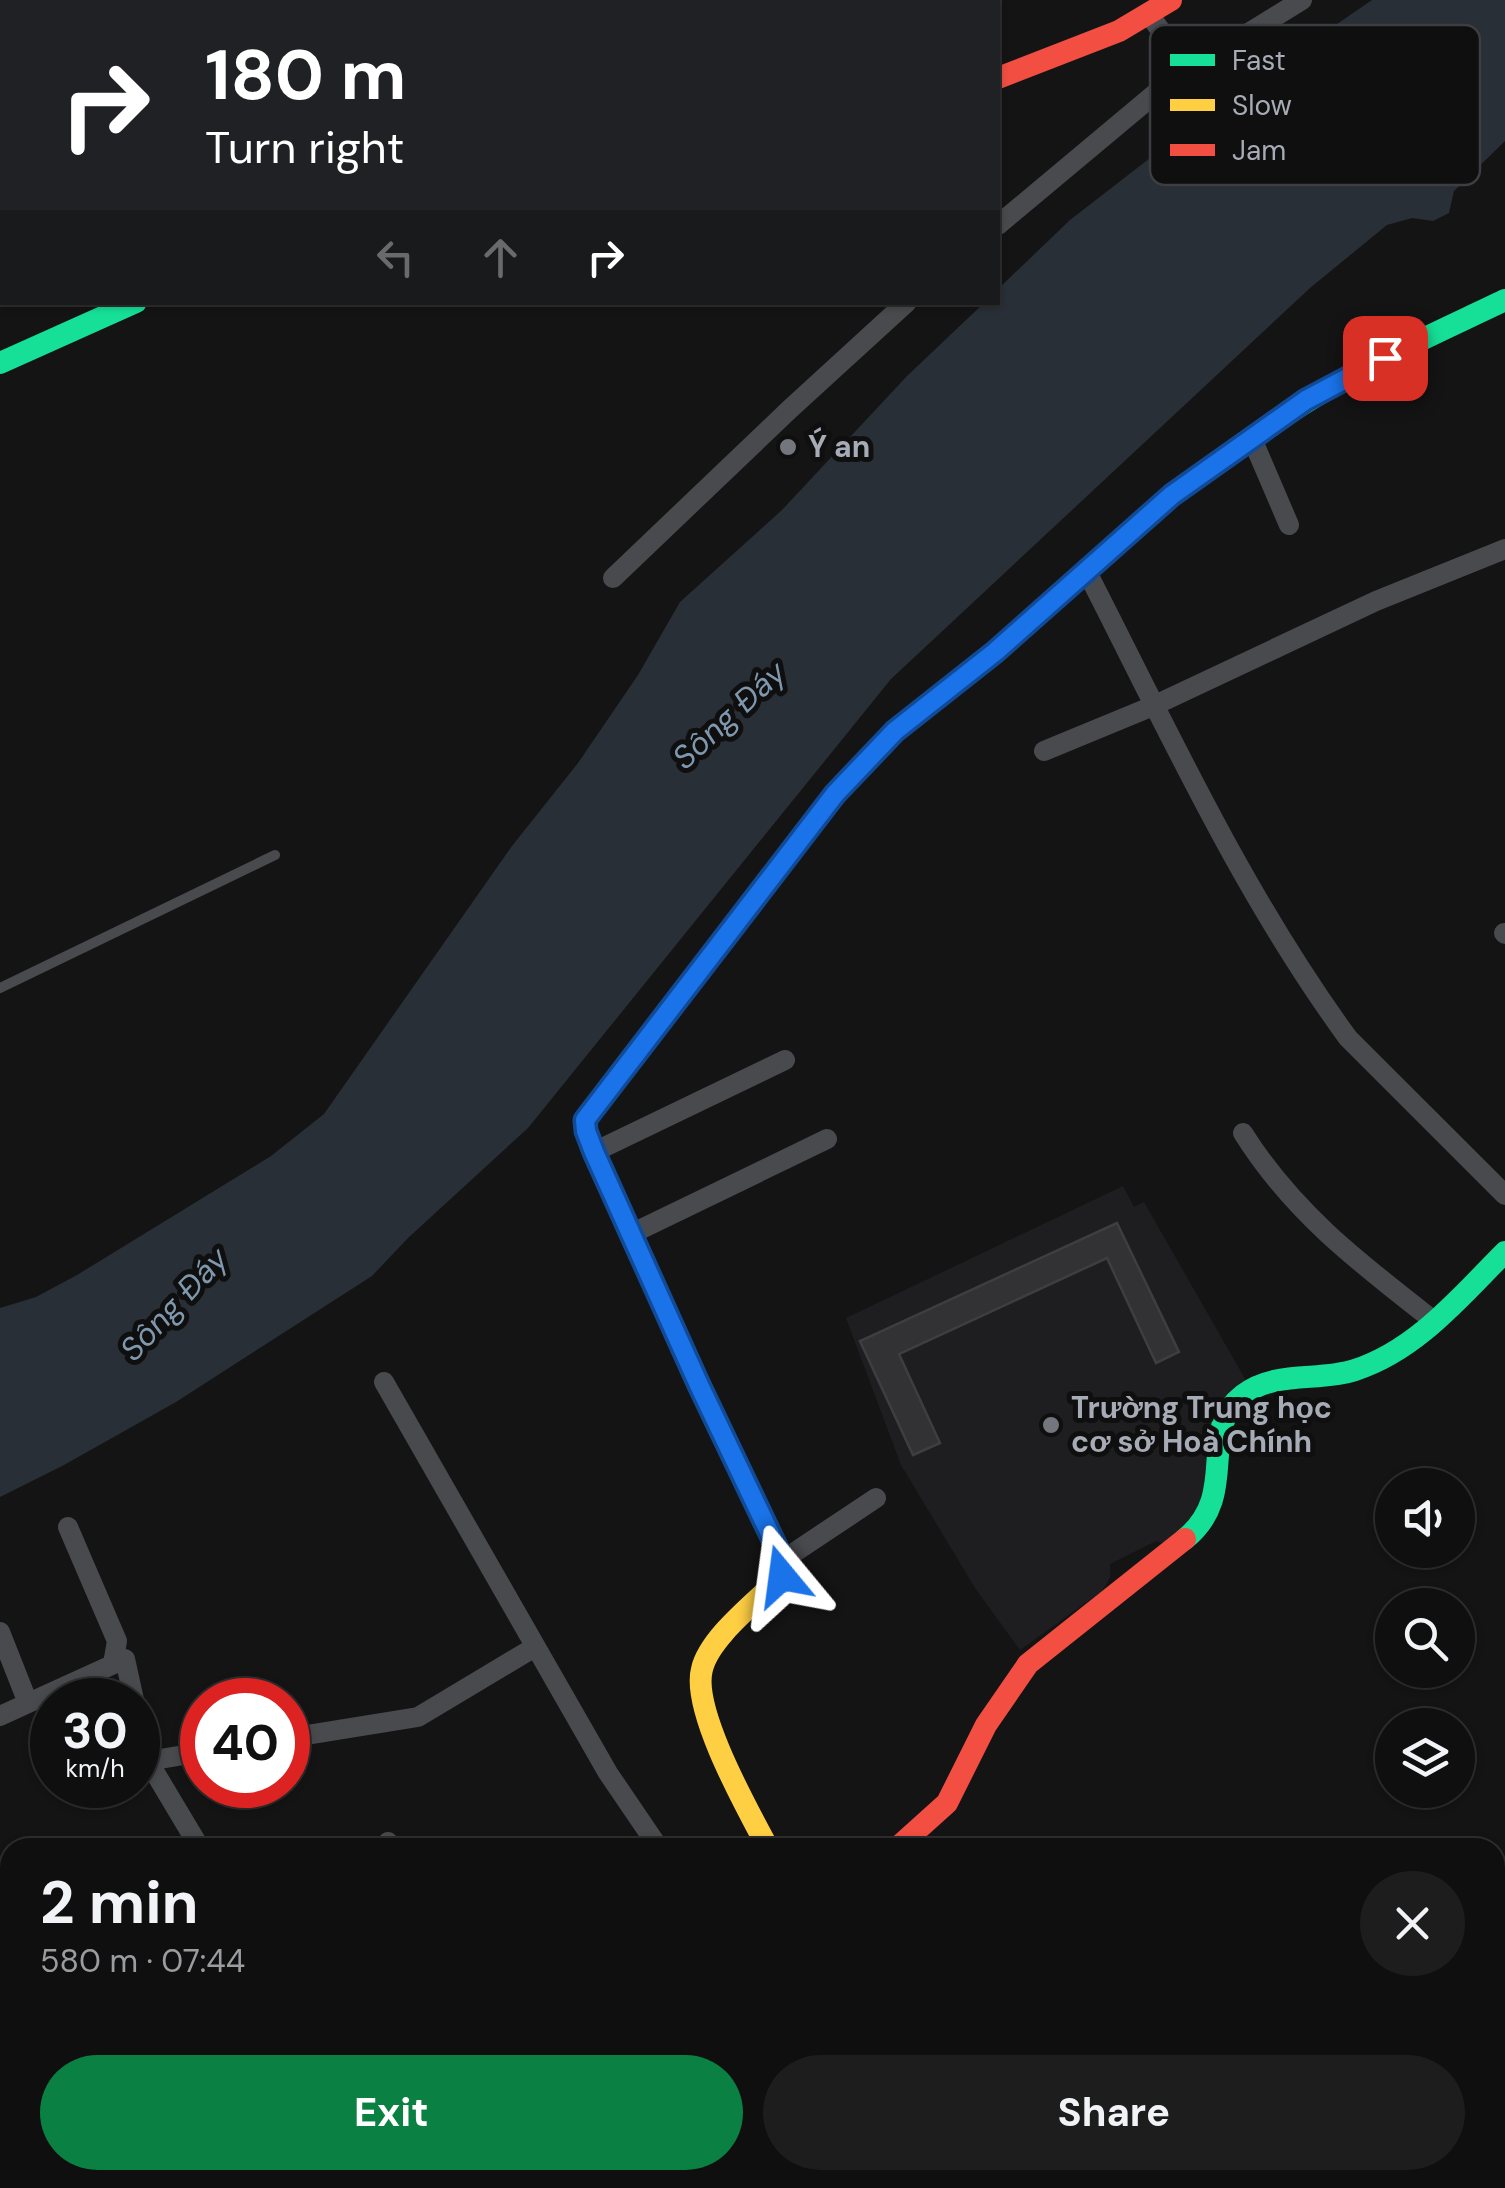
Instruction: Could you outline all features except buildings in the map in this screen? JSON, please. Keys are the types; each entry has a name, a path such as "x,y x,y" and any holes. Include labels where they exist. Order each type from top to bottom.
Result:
{"street":[{"path":"1000,77 1119,31 1170,0"},
{"path":"1261,25 1302,0"},
{"path":"1148,14 1158,25"},
{"path":"1000,223 1150,98"},
{"path":"763,1838 731,1778 701,1691 701,1670 714,1648 782,1576 785,1565 594,1152 584,1126 588,1116 835,794 895,731 995,652 1172,495 1306,400 1505,300"},
{"path":"0,364 129,305"},
{"path":"613,578 790,408 905,305"},
{"path":"1252,441 1290,524"},
{"path":"1044,751 1153,706 1328,622 1505,550"},
{"path":"1086,570 1153,706 1255,892 1333,1017 1348,1038 1505,1194"},
{"path":"594,1152 785,1060"},
{"path":"1243,1133 1269,1174 1314,1222 1434,1322"},
{"path":"633,1233 827,1139"},
{"path":"909,1838 947,1803 986,1725 1028,1664 1202,1524 1212,1510 1217,1492 1219,1450 1227,1411 1257,1386 1349,1372 1403,1346 1434,1322 1505,1252"},
{"path":"384,1382 608,1774 651,1838"},
{"path":"783,1560 876,1498"},
{"path":"68,1527 117,1641 113,1664"},
{"path":"0,1632 28,1703"},
{"path":"310,1734 418,1717 535,1648"},
{"path":"0,1716 125,1659 129,1678"},
{"path":"160,1782 194,1838"}],"lane":[{"path":"0,988 275,855"}],"shaded area":[{"name":"Trường Trung học cơ sở Hoà Chính","path":"1123,1186 1134,1207 1144,1202 1248,1384 1213,1461 1194,1517 1166,1544 1156,1541 1110,1564 1110,1578 1102,1591 1020,1650 975,1588 901,1465 846,1318"}],"water":[{"path":"1372,0 1505,0 1505,141 1480,166 1480,25 1336,25"},
{"name":"Sông Đáy","path":"1150,158 1150,185 1460,185 1454,191 1449,213 1433,221 1412,218 1387,225 1310,288 891,679 528,1128 372,1276 176,1402 0,1497 0,1308 36,1297 77,1275 271,1156 324,1114 512,846 578,763 638,675 680,602 782,510 907,376 982,305 1000,305 1000,287 1070,220"}],"traffic: fast":[{"path":"1279,420 1361,370 1505,300"},
{"path":"0,363 129,305"},
{"path":"696,1377 594,1152 585,1120 835,795 895,731 935,700"},
{"path":"1185,1539 1202,1521 1211,1503 1222,1426 1229,1410 1243,1395 1269,1382 1341,1373 1377,1361 1437,1320 1505,1252"}],"traffic: slow":[{"path":"696,1377 785,1565 782,1576 715,1644 702,1669 701,1687 713,1734 763,1838"}],"traffic: jam":[{"path":"1000,77 1119,31 1171,0"},
{"path":"935,700 995,653 1172,495 1279,420"},
{"path":"908,1838 947,1803 986,1725 1028,1664 1185,1539"}],"place":[{"name":"Ý an","path":"788,447"},
{"name":"Trường Trung học cơ sở Hoà Chính","path":"1051,1425"}],"route":[{"path":"782,1576 785,1565 594,1152 585,1120 835,794 895,731 995,652 1172,495 1306,400 1385,358"}]}
